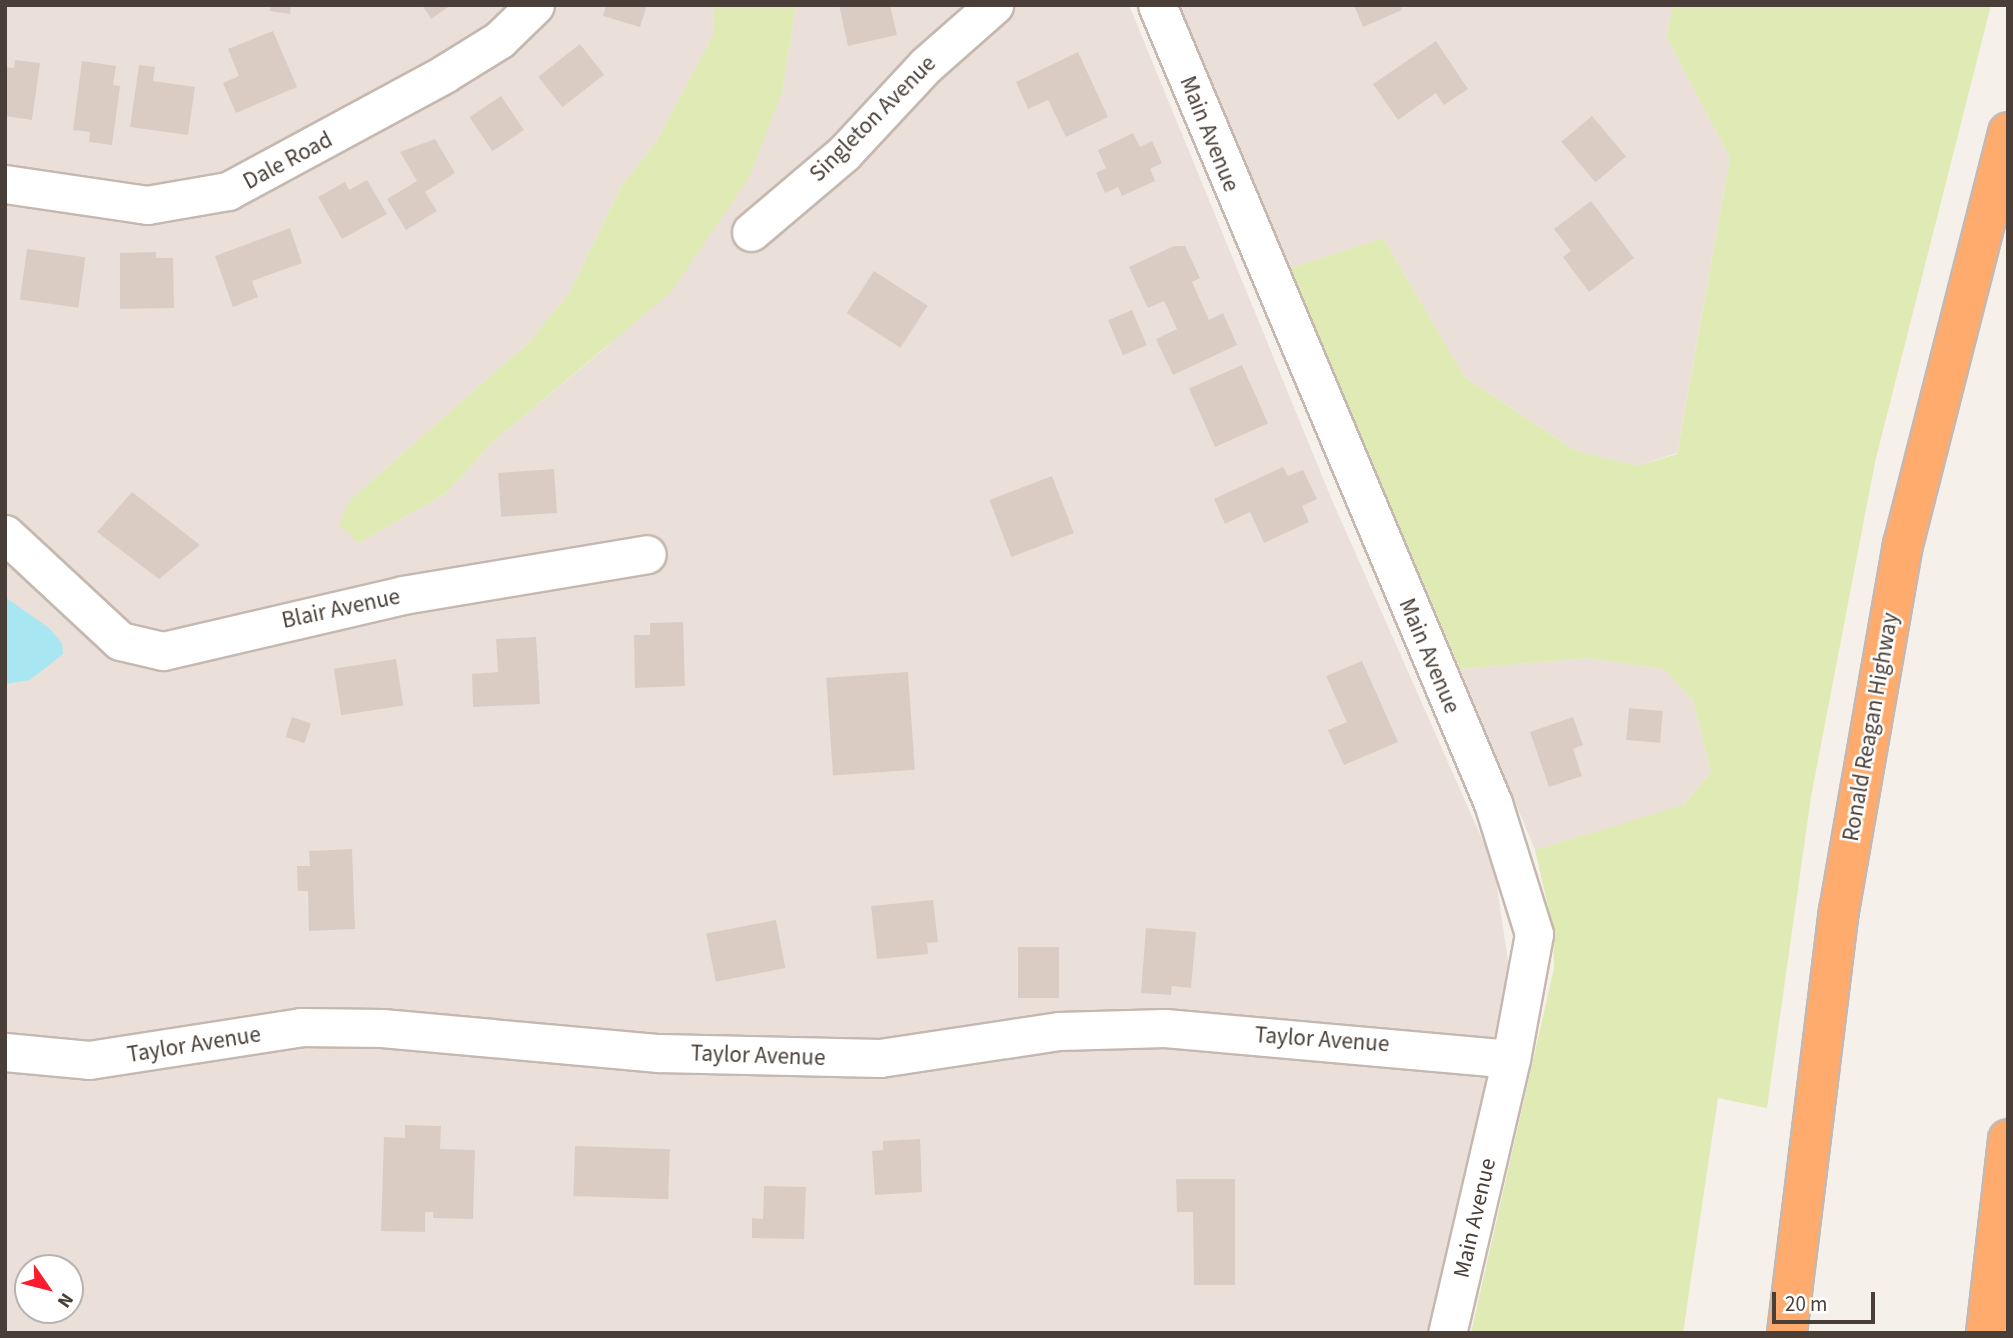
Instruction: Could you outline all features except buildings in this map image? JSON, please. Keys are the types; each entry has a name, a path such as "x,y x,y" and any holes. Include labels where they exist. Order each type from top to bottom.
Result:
{"highway":[{"name":"Ronald Reagan Highway","path":"1787,1333 1839,911 1898,572 2008,132"},
{"path":"1986,1333 2008,1139"}],"street":[{"name":"Dale Road","path":"5,184 146,205 228,191 444,74 499,40 535,5"},
{"name":"Singleton Avenue","path":"751,232 845,153 926,65 994,5"},
{"name":"Main Avenue","path":"1157,5 1518,873 1534,934 1511,1059 1447,1333"},
{"name":"Blair Avenue","path":"5,534 120,641 163,651 403,595 647,554"},
{"name":"Taylor Avenue","path":"5,1052 89,1060 300,1027 382,1028 659,1053 880,1058 1059,1031 1165,1028 1511,1059"}],"shaded area":[{"path":"5,5 714,5 713,35 656,142 622,185 569,293 530,341 349,501 359,543 446,493 494,441 610,344 782,92 796,5 1129,5 1332,500 1494,866 1510,974 1467,1183 1427,1333 5,1333"},
{"path":"1176,5 1673,5 1666,36 1730,158 1677,453 1637,466 1574,450 1465,377 1383,238 1290,268"},
{"path":"1588,658 1664,669 1693,700 1711,772 1682,806 1535,850 1460,669"}],"green space":[{"path":"714,5 796,5 782,92 748,179 671,292 494,441 446,493 359,543 339,525 349,501 530,341 569,293 622,185 656,142 713,35"},
{"path":"1673,5 1991,5 1875,462 1811,797 1767,1108 1718,1098 1683,1333 1471,1333 1554,968 1553,928 1535,850 1683,805 1711,772 1693,700 1664,669 1588,658 1460,669 1290,268 1383,238 1465,377 1574,450 1637,466 1677,454 1730,158 1666,36"}],"water":[{"path":"5,597 49,628 62,643 63,654 30,680 5,684"}]}
